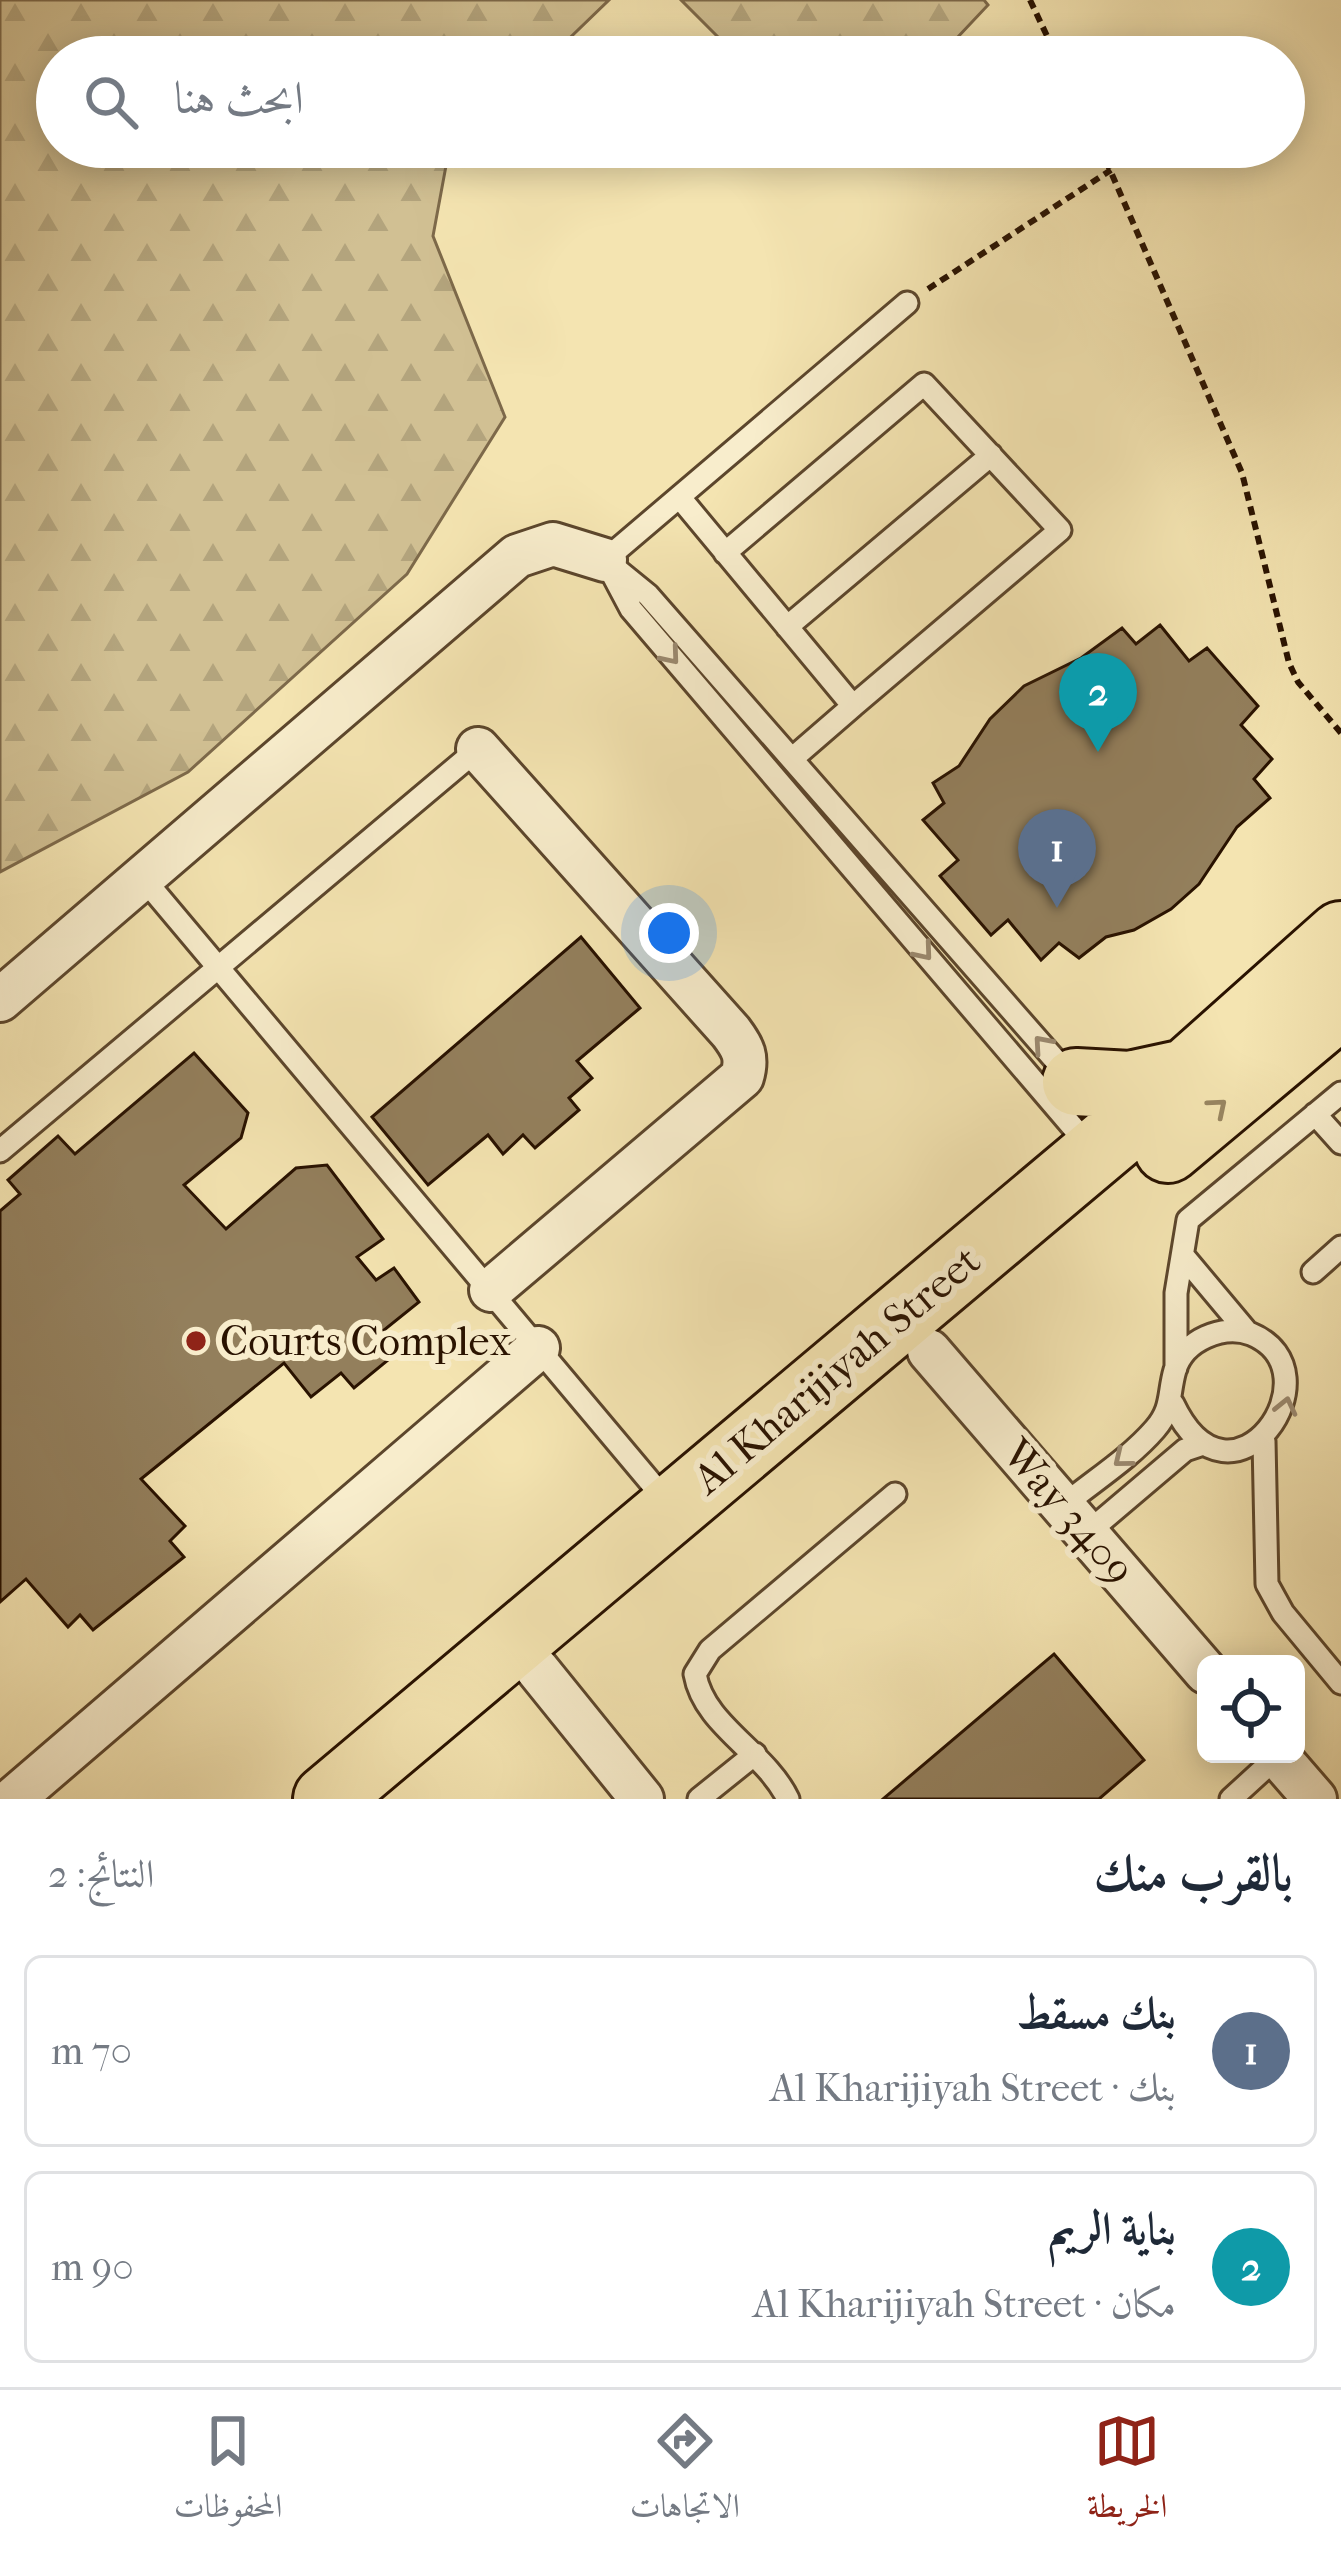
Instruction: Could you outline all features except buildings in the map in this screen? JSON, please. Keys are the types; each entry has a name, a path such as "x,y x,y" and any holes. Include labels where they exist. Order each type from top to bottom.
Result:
{"main road":[{"path":"1095,1137 1130,1084 1190,1072 1341,935"},
{"name":"Al Kharijiyah Street","path":"327,1799 983,1248 1095,1137 1341,1004"},
{"name":"Al Kharijiyah Street","path":"385,1799 929,1351 1095,1137"},
{"path":"817,1387 892,1350 929,1351 939,1314 983,1248"},
{"path":"402,1735 450,1718 517,1668 538,1669 549,1639 648,1528"}],"street":[{"path":"0,1000 517,556 553,544 605,560"},
{"path":"478,749 731,1032 743,1049 746,1065 742,1077 491,1290"},
{"path":"13,1799 538,1348"},
{"name":"Way 3409","path":"929,1351 1197,1662"},
{"path":"538,1669 642,1799"},
{"path":"1284,1763 1315,1799"}],"lane":[{"path":"605,560 907,303"},
{"path":"725,553 924,383 1060,530 793,758"},
{"path":"787,627 991,455"},
{"path":"681,499 853,706"},
{"path":"605,560 648,596 793,758 1095,1137"},
{"path":"605,560 631,609 1095,1137"},
{"path":"0,1151 221,970 478,749"},
{"path":"143,878 538,1348 648,1528"},
{"path":"1185,1258 1246,1332 1270,1344 1289,1372 1292,1399 1281,1426 1264,1442 1229,1451 1204,1444 1185,1429 1173,1404 1176,1293 1189,1220 1341,1093"},
{"path":"1316,1114 1341,1143"},
{"path":"1313,1272 1341,1247"},
{"path":"1176,1368 1190,1347 1214,1333 1246,1332"},
{"path":"1074,1520 1173,1404"},
{"path":"1264,1442 1269,1476 1268,1584 1283,1613 1341,1683"},
{"path":"1074,1520 1185,1450 1204,1444"},
{"path":"788,1799 755,1754 700,1700 695,1674 710,1650 895,1494"},
{"path":"699,1799 755,1754"},
{"path":"1231,1799 1269,1763"}],"path":[{"path":"1030,0 1047,36"},
{"path":"907,303 1112,170 1242,473 1289,663 1298,682 1341,733"}],"green space":[{"path":"0,0 609,0 572,36 36,36 36,168 446,168 433,236 505,417 407,574 188,772 0,872"},
{"path":"681,0 984,0 988,5 959,36 717,36"}],"place":[{"name":"بناية الريم","path":"1098,752"},
{"name":"بنك مسقط","path":"1057,908"},
{"name":"Courts Complex","path":"196,1341"}]}
